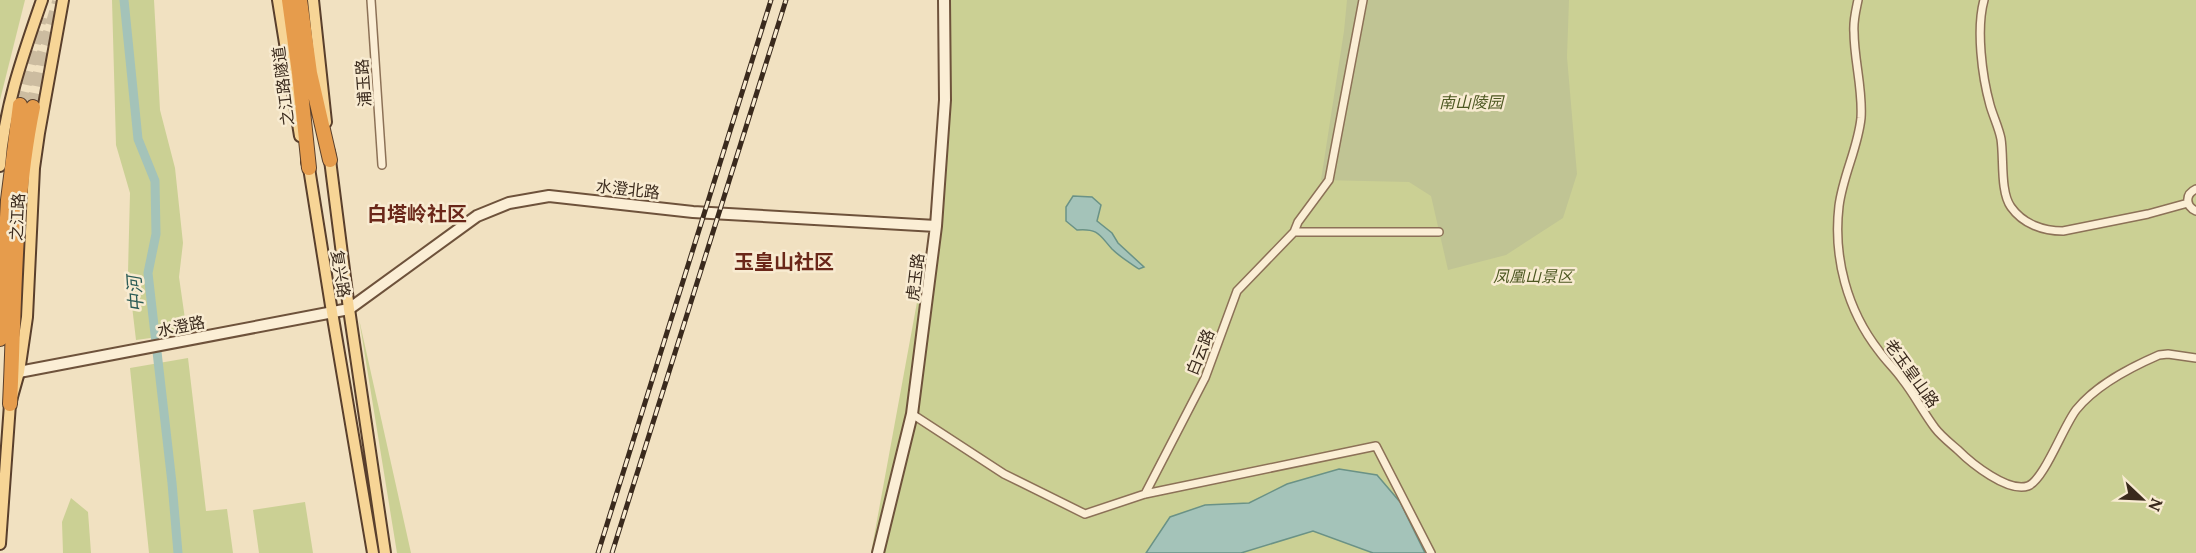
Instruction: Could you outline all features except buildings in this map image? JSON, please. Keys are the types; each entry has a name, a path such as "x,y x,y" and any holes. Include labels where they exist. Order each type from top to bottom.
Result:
{"highway":[{"name":"之江路隧道","path":"289,0 309,168"},
{"name":"之江路隧道","path":"300,0 310,73 330,160"},
{"path":"0,339 8,200 26,106 25,144 19,198 10,404"}],"main road":[{"path":"0,166 6,116 13,86 42,0"},
{"name":"之江路","path":"0,544 10,404 19,372 27,317 36,156 63,0"},
{"name":"复兴路","path":"278,0 302,153 309,168 373,553"},
{"name":"复兴路","path":"313,0 349,309 385,553"}],"street":[{"name":"浦玉路","path":"371,0 382,165"},
{"name":"虎玉路","path":"878,553 912,414 936,226 945,100 944,0"},
{"name":"白云路","path":"1145,494 1205,378 1237,291 1294,232 1298,222 1329,180 1363,0"},
{"name":"老玉皇山路","path":"1858,0 1853,30 1861,110 1860,129 1840,204 1837,242 1840,264 1849,296 1866,332 1902,378 1936,429 1965,457 1997,479 2019,487 2029,486 2042,474 2052,451 2076,411 2099,387 2158,355 2196,358"},
{"path":"1984,0 1981,28 1985,83 2001,138 2005,187 2010,206 2035,227 2049,231 2063,231 2148,214 2188,203"},
{"path":"2188,203 2190,193 2196,189"},
{"name":"水澄北路","path":"349,309 477,216 509,203 549,196 693,212 936,226"},
{"path":"2188,203 2196,211"},
{"path":"1294,232 1439,231"},
{"name":"水澄路","path":"19,372 349,309"},
{"path":"912,414 1004,474 1084,514 1145,494 1376,446 1431,553"}],"green space":[{"path":"0,0 25,0 0,100"},
{"path":"112,0 154,0 160,110 175,168 183,243 179,277 187,333 136,340 128,272 130,193 116,145"},
{"name":"凤凰山景区","path":"946,0 2196,0 2196,553 871,553 937,193"},
{"name":"南山陵园","path":"1347,0 1569,0 1567,57 1577,174 1563,218 1506,255 1448,270 1431,196 1409,182 1321,180"},
{"path":"359,319 411,553 397,553"},
{"path":"188,358 206,511 227,509 233,553 149,553 130,368"},
{"path":"71,498 88,512 91,553 63,553 62,522"},
{"path":"305,502 313,553 259,553 253,510"}],"water":[{"path":"1073,196 1092,197 1101,205 1097,221 1112,233 1118,243 1144,267 1139,269 1125,260 1095,232 1077,230 1066,221 1066,207"},
{"path":"1339,469 1377,475 1400,502 1425,553 1373,553 1313,531 1241,553 1146,553 1170,517 1205,505 1249,503 1287,484"}],"waterway":[{"name":"中河","path":"124,0 138,139 155,181 156,234 148,273 178,553"}],"tunnel":[{"path":"33,107 44,53 59,2"},
{"path":"20,105 40,17"}],"railway":[{"path":"598,553 771,0"},
{"path":"612,553 786,0"}],"district":[{"name":"白塔岭社区","path":"417,213"},
{"name":"玉皇山社区","path":"784,261"}]}
